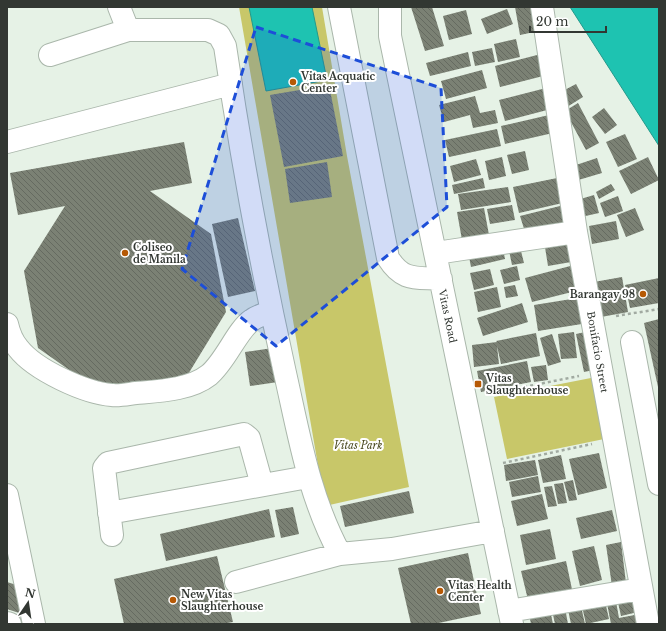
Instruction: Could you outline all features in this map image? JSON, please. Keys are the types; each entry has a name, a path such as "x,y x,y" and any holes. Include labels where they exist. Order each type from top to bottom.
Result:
{"street":[{"path":"119,7 128,30"},
{"path":"339,7 388,258 395,270 407,277 441,279"},
{"name":"Vitas Road","path":"390,7 390,36 436,253 510,618"},
{"name":"Bonifacio Street","path":"542,7 576,232 648,624"},
{"path":"50,55 128,30 208,30 219,35 225,46 271,312 308,477 329,534 340,554"},
{"path":"7,142 231,84"},
{"path":"436,253 576,232"},
{"path":"7,324 10,335 19,349 38,365 78,386 113,396 174,389 208,375 221,362 246,326 252,320 271,312"},
{"path":"632,342 659,484"},
{"path":"112,535 104,468 108,463 244,434 248,438 262,485"},
{"path":"109,513 308,477"},
{"path":"7,495 11,530 34,624"},
{"path":"236,582 340,554 392,549 492,531"},
{"path":"510,618 641,589"}],"path":[{"path":"592,320 659,309"},
{"path":"465,399 601,372"},
{"path":"479,468 614,440"}],"highlighted area":[{"path":"256,27 441,88 447,207 276,346 182,269"}],"green space":[{"name":"Vitas Park","path":"239,7 322,7 347,156 409,487 325,506"},
{"path":"596,377 609,438 507,459 494,397"}],"water":[{"path":"249,7 312,7 327,80 266,91"},
{"path":"570,7 659,7 659,146"}],"building":[{"path":"411,7 432,7 444,46 425,51"},
{"path":"515,7 534,7 539,31 520,35"},
{"path":"507,9 513,24 487,34 481,19"},
{"path":"466,10 472,34 449,40 443,16"},
{"path":"516,39 520,57 498,62 494,44"},
{"path":"492,48 495,62 475,66 472,52"},
{"path":"468,52 471,66 430,76 426,63"},
{"path":"541,54 547,75 500,87 495,66"},
{"path":"482,70 487,88 446,99 441,81"},
{"path":"576,84 583,97 567,107 559,93"},
{"path":"329,85 343,156 284,167 270,95"},
{"path":"546,88 551,109 505,121 499,100"},
{"path":"475,96 480,113 495,110 498,123 473,128 470,115 444,122 439,105"},
{"path":"578,103 599,143 586,150 565,111"},
{"path":"604,108 617,125 605,134 592,117"},
{"path":"549,115 553,133 505,144 501,126"},
{"path":"497,129 501,146 449,157 445,140"},
{"path":"625,134 637,159 618,167 606,142"},
{"name":"Coliseo de Manila","path":"184,142 192,183 150,191 211,234 226,312 187,376 102,393 38,348 24,271 65,206 18,215 10,173"},
{"path":"525,151 529,170 512,174 507,155"},
{"path":"502,157 506,176 489,180 485,161"},
{"path":"648,157 659,180 631,194 619,171"},
{"path":"597,158 602,173 575,181 570,167"},
{"path":"476,159 481,175 454,182 450,166"},
{"path":"327,162 332,197 290,203 285,169"},
{"path":"562,177 567,202 519,213 513,187"},
{"path":"483,178 485,188 454,194 452,185"},
{"path":"611,184 615,190 599,199 596,192"},
{"path":"508,187 511,202 461,210 458,194"},
{"path":"594,195 599,213 581,217 577,200"},
{"path":"618,196 623,211 605,217 600,203"},
{"path":"512,205 515,220 490,224 487,209"},
{"path":"564,205 569,225 526,235 520,216"},
{"path":"484,208 489,235 462,240 457,212"},
{"path":"635,208 644,230 626,237 617,215"},
{"path":"238,218 255,291 228,297 212,224"},
{"path":"616,221 619,239 592,244 589,226"},
{"path":"572,236 577,261 548,266 544,241"},
{"path":"519,243 524,263 512,265 508,246"},
{"path":"503,249 505,259 471,267 469,257"},
{"path":"574,265 580,290 532,302 525,278"},
{"path":"517,266 520,280 504,284 500,270"},
{"path":"490,269 494,285 474,290 470,273"},
{"path":"622,277 628,312 601,317 594,282"},
{"name":"Barangay 98","path":"659,278 659,303 630,308 625,285"},
{"path":"515,285 518,296 506,298 504,287"},
{"path":"497,287 501,307 478,312 474,292"},
{"path":"584,297 588,323 538,331 534,305"},
{"path":"522,303 528,322 483,336 477,318"},
{"path":"659,319 659,387 658,387 644,323"},
{"path":"590,331 598,369 584,372 576,334"},
{"path":"574,332 577,358 561,359 558,334"},
{"path":"536,333 540,356 501,364 497,346 499,364 474,367 472,345 497,342 496,341"},
{"path":"552,334 561,362 548,366 540,338"},
{"path":"273,348 278,382 250,386 245,352"},
{"path":"527,361 531,382 481,392 477,371"},
{"path":"546,365 548,380 534,382 531,367"},
{"path":"599,453 607,488 578,495 569,459"},
{"path":"561,455 566,479 543,483 538,460"},
{"path":"535,460 538,475 506,481 504,465"},
{"path":"538,476 541,492 512,497 509,482"},
{"path":"573,480 577,500 569,501 564,482"},
{"path":"563,483 567,503 558,504 554,484"},
{"path":"552,486 557,506 548,507 544,487"},
{"path":"409,491 414,513 345,527 340,506"},
{"path":"542,494 548,519 517,526 511,501"},
{"path":"293,507 299,534 281,538 275,510"},
{"path":"269,509 275,537 166,561 160,534"},
{"path":"612,510 617,531 581,539 576,518"},
{"path":"550,529 556,559 526,565 520,535"},
{"path":"621,542 626,583 612,586 606,545"},
{"path":"594,546 602,580 580,586 572,551"},
{"name":"Vitas Health Center","path":"468,553 481,614 434,624 411,624 398,568"},
{"name":"New Vitas Slaughterhouse","path":"217,556 233,622 222,624 124,624 114,579"},
{"path":"566,561 573,594 529,604 521,571"},
{"path":"7,582 26,588 19,613 7,609"},
{"path":"638,593 642,611 621,616 617,598"},
{"path":"615,596 619,618 640,614 642,624 611,624 606,598"},
{"path":"604,597 609,619 586,624 581,602"},
{"path":"580,602 585,624 571,624 567,605"},
{"path":"565,608 568,624 555,624 552,610"},
{"path":"550,610 553,624 531,624 529,614"}],"place":[{"name":"Vitas Acquatic Center","path":"293,82"},
{"name":"Coliseo de Manila","path":"125,253"},
{"name":"Barangay 98","path":"643,294"},
{"name":"Vitas Slaughterhouse","path":"478,384"},
{"name":"Vitas Health Center","path":"440,591"},
{"name":"New Vitas Slaughterhouse","path":"173,600"}]}
